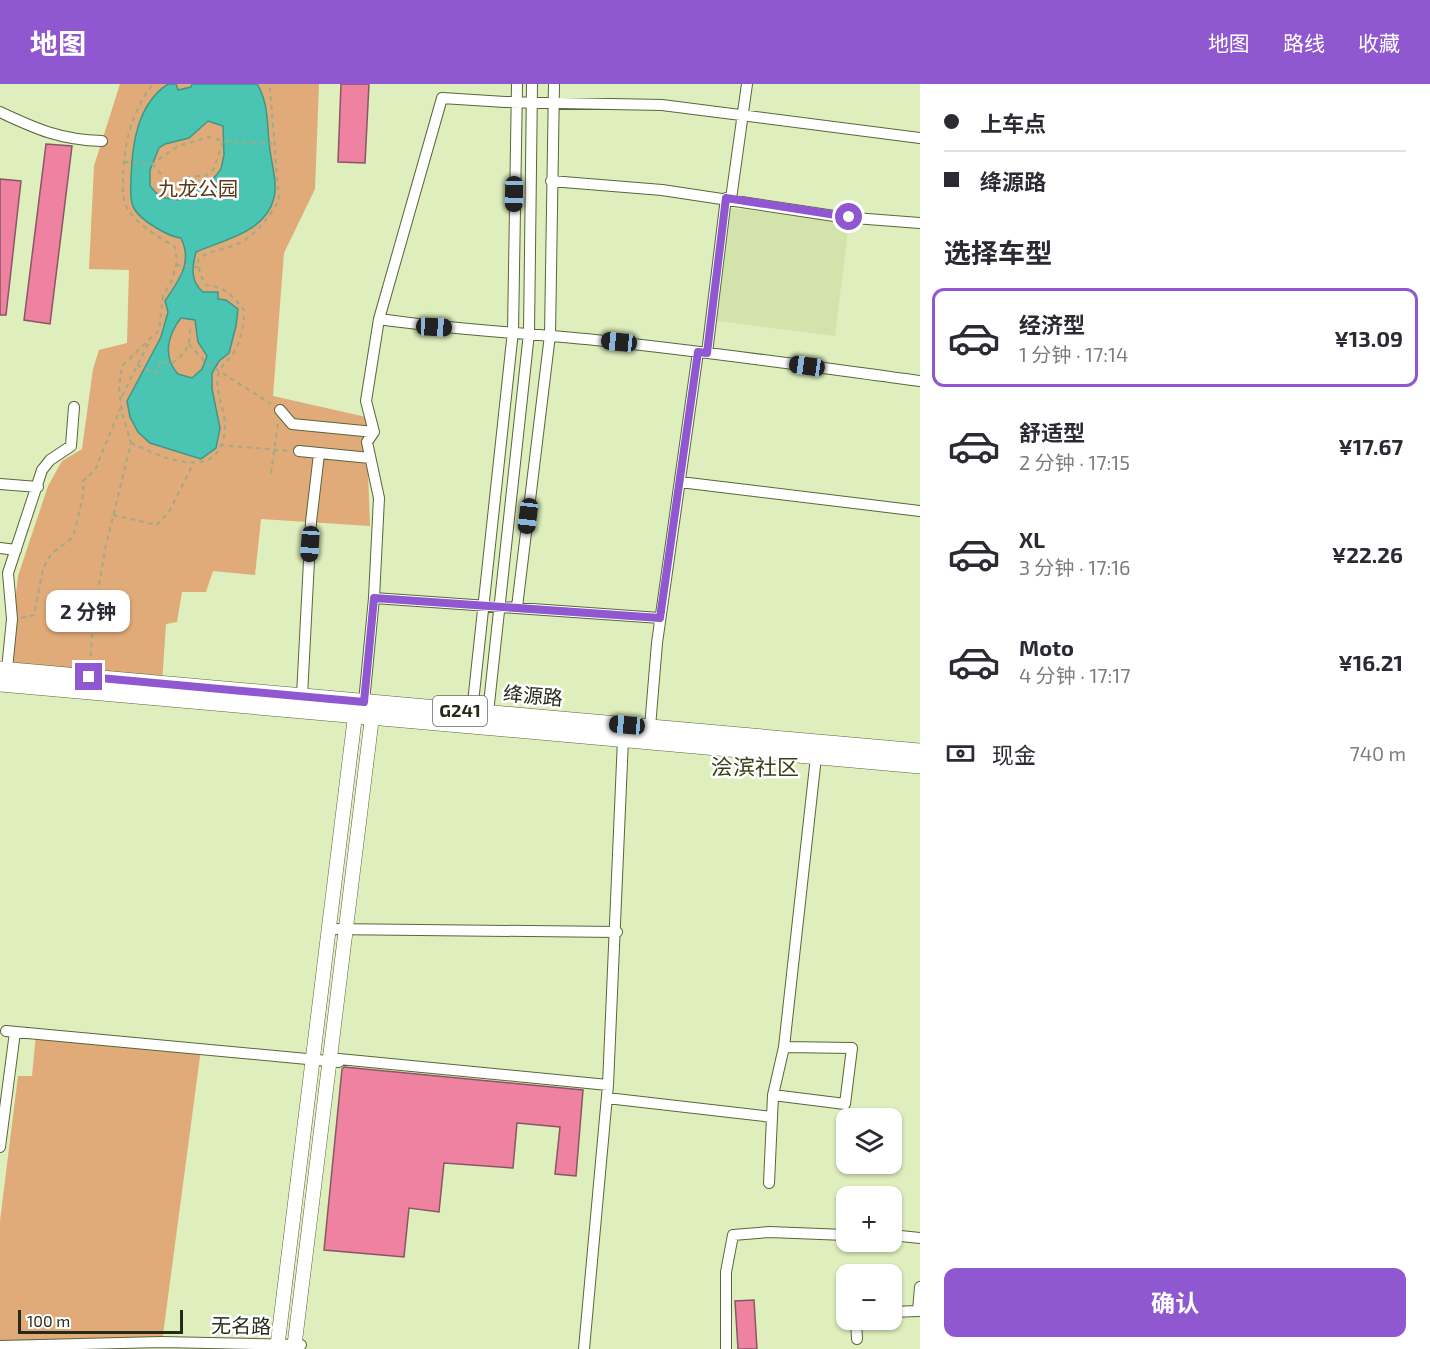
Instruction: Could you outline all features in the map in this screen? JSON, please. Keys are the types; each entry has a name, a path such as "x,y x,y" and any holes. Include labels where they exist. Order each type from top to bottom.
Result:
{"highway":[{"name":"绛源路","path":"2,674 89,677 920,751"},
{"name":"绛源路","path":"2,674 355,716 920,766"}],"main road":[{"path":"278,1347 355,716"},
{"path":"297,1346 336,1060 346,929 372,717"}],"street":[{"path":"472,712 513,331 517,84"},
{"path":"488,713 529,333 532,84"},
{"path":"517,607 550,335 554,84"},
{"path":"650,727 660,618 680,482 744,115 747,84"},
{"path":"364,702 374,598 379,498 367,442 374,432 366,400 379,319 442,98 663,105 920,138"},
{"path":"0,112 46,133 71,140 102,141"},
{"path":"551,181 729,199 841,217 920,223"},
{"path":"379,319 434,327 513,331 702,352 920,381"},
{"path":"2,674 12,619 8,573 42,470 50,460 71,446 74,406"},
{"path":"280,410 292,424 374,432"},
{"path":"299,451 370,458"},
{"path":"302,696 310,533 319,454"},
{"path":"680,482 920,512"},
{"path":"0,484 38,487"},
{"path":"0,548 16,550"},
{"path":"374,598 660,618"},
{"path":"584,1349 608,1085 617,932 623,739"},
{"path":"769,1183 773,1095 784,1047 816,757"},
{"path":"329,929 617,932"},
{"path":"0,1147 11,1031 608,1085"},
{"path":"773,1095 845,1104 852,1048 784,1047"},
{"path":"607,1098 772,1117"},
{"path":"726,1349 726,1272 734,1235 769,1232 836,1234"},
{"path":"902,1236 920,1238"},
{"path":"902,1312 918,1311 920,1287"},
{"path":"857,1330 857,1339"},
{"name":"无名路","path":"0,1346 162,1342 297,1346"}],"path":[{"path":"120,399 149,342 159,330 163,296 172,280 176,265 175,248 135,218 126,206 123,195 125,144 142,98 153,84"},
{"path":"131,443 166,458 193,464 207,461 217,453 220,446 225,427 219,391 220,372 233,354 240,336 244,310 233,296 219,286 206,285 198,260 207,251 239,244 256,230 279,200 270,89 266,84"},
{"path":"124,162 152,164 178,146 213,136 224,141 273,144"},
{"path":"152,164 170,184 176,184 192,176 205,176 214,169 224,141"},
{"path":"176,265 199,267"},
{"path":"137,365 155,373 161,361 171,364 182,357 189,344 190,328"},
{"path":"89,677 93,622 113,515 131,443 120,399 122,366 136,349 149,342"},
{"path":"189,344 205,362 280,410 271,473"},
{"path":"12,619 34,615 44,569 51,554 72,538 84,491 82,482 95,470 121,407"},
{"path":"220,446 299,451"},
{"path":"113,515 157,525 170,510 193,464"}],"shaded area":[{"path":"731,208 849,222 835,336 717,321"}],"green space":[{"name":"九龙公园","path":"120,84 319,84 315,189 284,253 273,396 366,417 370,526 261,519 255,575 213,571 206,592 182,592 177,622 166,624 162,683 7,669 18,576 48,486 62,461 82,449 93,369 99,350 127,343 129,270 89,269 94,166"},
{"path":"36,1034 201,1049 162,1342 0,1346 0,1221 18,1076 32,1076"}],"water":[{"path":"168,84 176,84 178,90 191,87 192,84 257,84 265,105 274,177 274,198 262,220 242,234 196,252 193,274 199,288 203,292 218,292 218,299 226,300 238,309 229,353 219,361 212,373 212,389 220,428 216,448 201,459 150,443 138,432 130,417 127,401 161,337 168,312 165,301 183,271 186,255 181,238 163,232 143,219 135,210 131,199 132,165 138,126 149,102","holes":["208,121 223,126 224,155 221,169 210,183 178,200 160,197 150,186 150,170 159,148 165,144 189,138","181,318 195,320 198,342 207,356 202,369 192,378 178,374 168,353 170,338"]}],"building":[{"path":"341,84 369,84 365,163 338,162"},
{"path":"46,144 72,146 50,324 24,320"},
{"path":"0,179 21,181 6,315 0,315"},
{"path":"344,1067 583,1090 576,1176 555,1174 560,1127 517,1123 513,1168 444,1163 439,1212 409,1208 404,1257 324,1250"},
{"path":"754,1300 757,1349 738,1349 735,1301"}],"district":[{"name":"浍滨社区","path":"755,767"}],"route":[{"path":"89,677 364,702 369,628 374,598 660,618 698,352 707,353 726,198 849,217"}]}
